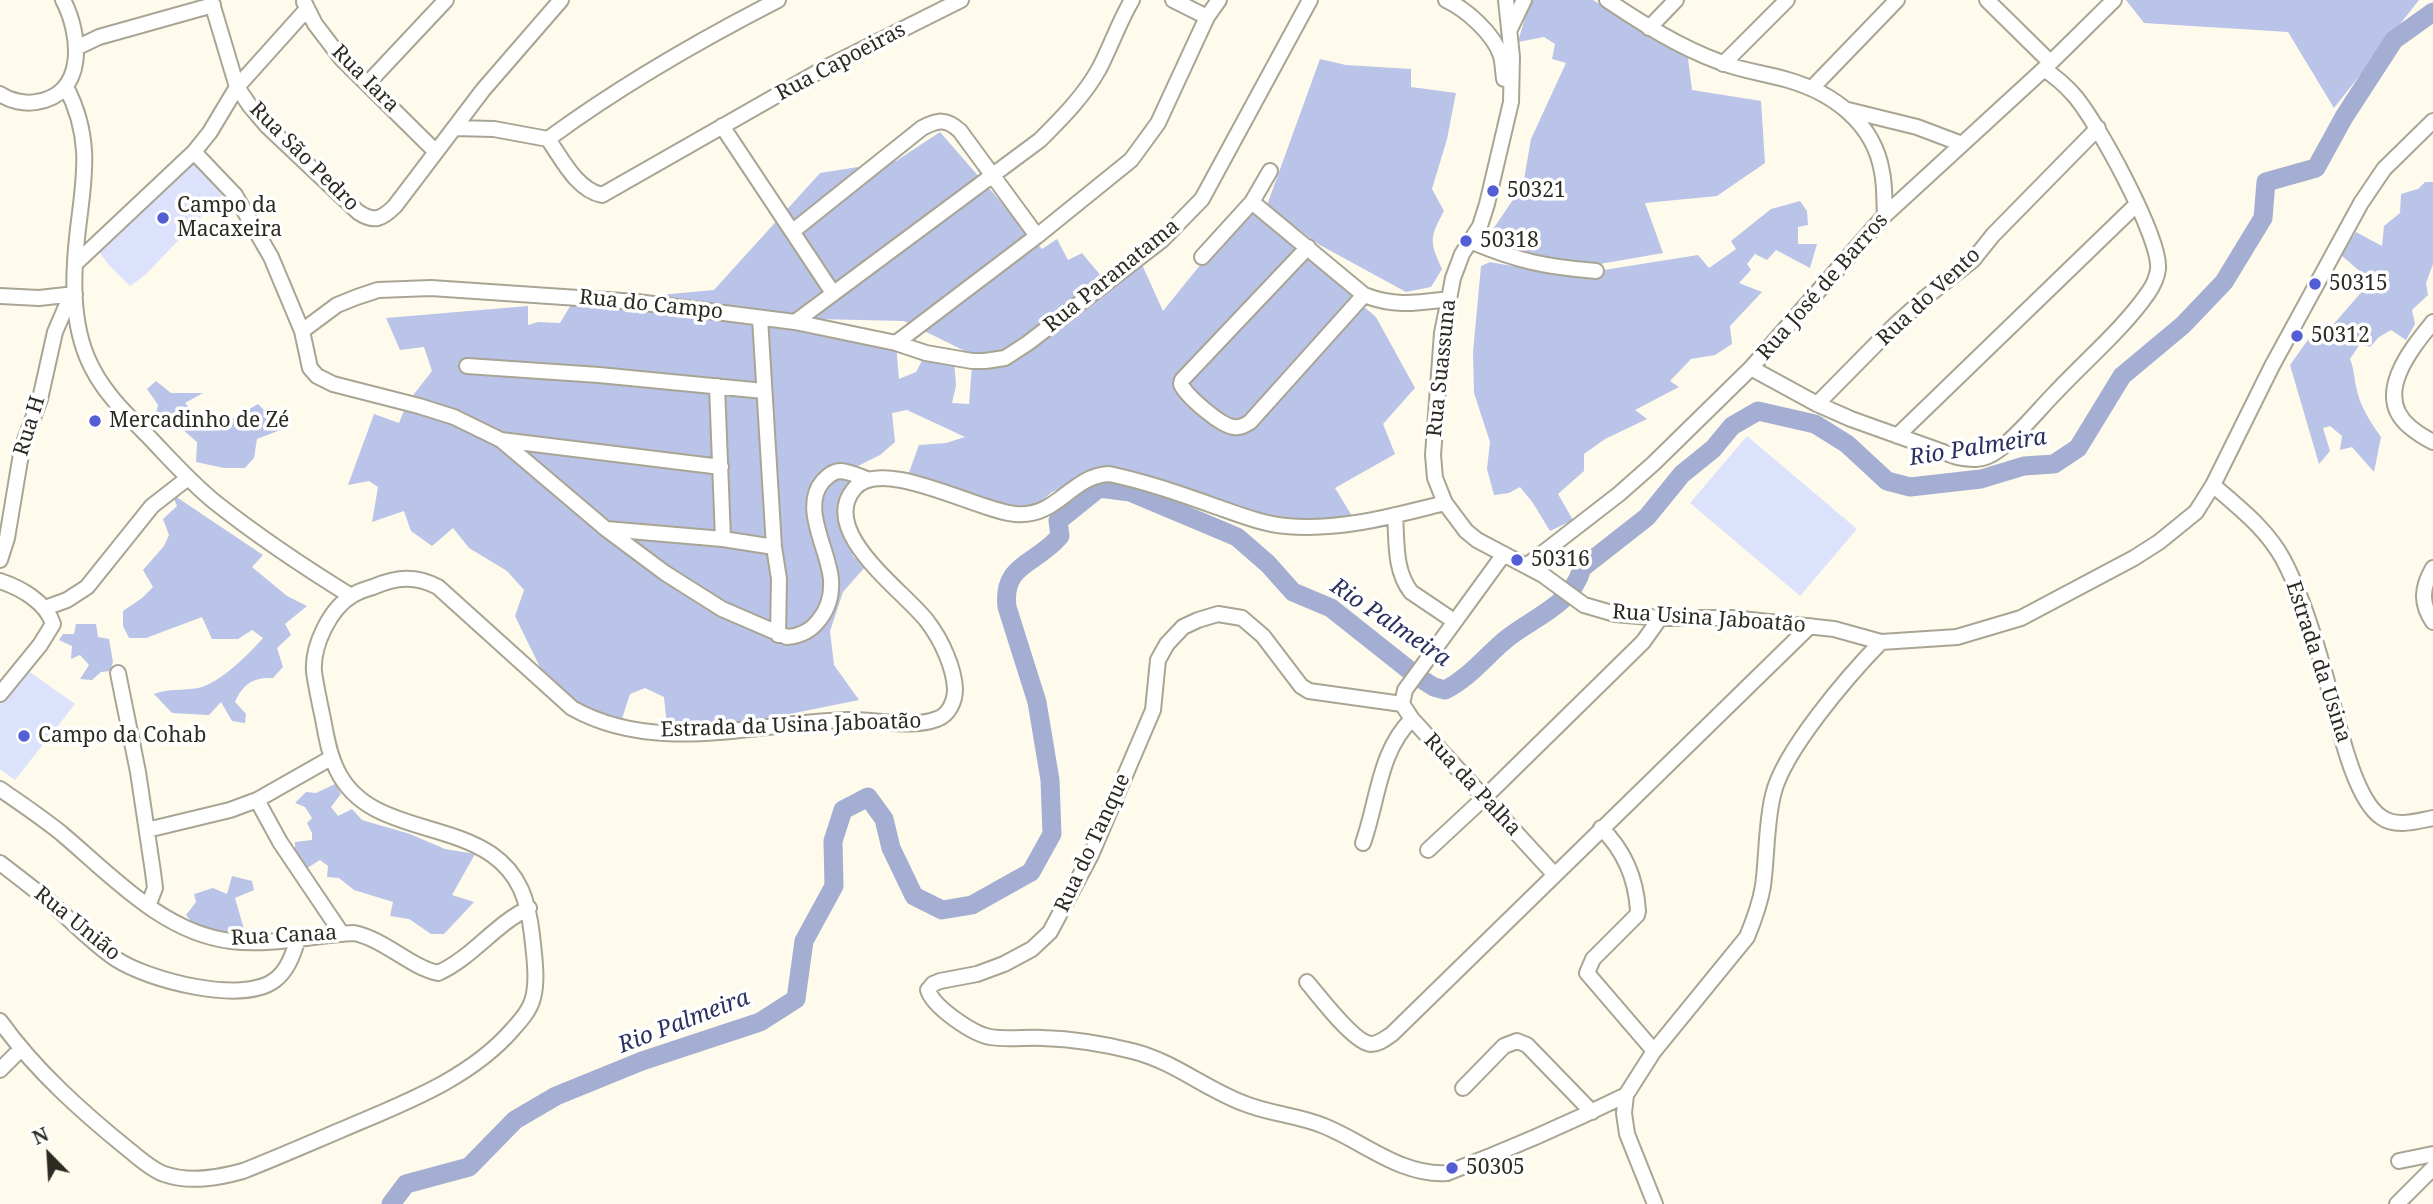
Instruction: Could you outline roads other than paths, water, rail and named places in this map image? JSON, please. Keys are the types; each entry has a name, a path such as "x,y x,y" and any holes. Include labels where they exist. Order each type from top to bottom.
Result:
{"street":[{"path":"0,94 10,99 33,103 54,97 66,87 72,77 76,48 72,24 63,0"},
{"path":"368,83 446,0"},
{"name":"Rua São Pedro","path":"212,3 237,87 267,126 367,218 374,220 385,216 424,170 483,90 561,0"},
{"path":"454,128 494,129 548,139 651,70 778,0"},
{"name":"Rua Capoeiras","path":"548,139 569,169 592,193 602,195 823,69 961,0"},
{"path":"795,322 1040,140 1086,90 1132,0"},
{"path":"1173,0 1207,17"},
{"path":"896,343 1113,176 1143,146 1158,123 1207,17 1219,0"},
{"name":"Rua Paranatama","path":"1005,358 1162,240 1202,200 1310,0"},
{"path":"1446,0 1462,10 1496,46 1503,64 1507,126"},
{"name":"Rua Suassuna","path":"1506,0 1512,57 1511,102 1487,204 1453,278 1448,299 1433,455 1435,478 1445,503 1466,531 1477,540 1559,585 1571,595"},
{"path":"1510,29 1524,0"},
{"path":"1607,0 1649,28 1686,48 1723,64 1812,88 1846,110 1867,134 1877,152 1882,172 1885,215"},
{"path":"1649,28 1676,0"},
{"path":"1723,64 1787,0"},
{"path":"1812,88 1897,0"},
{"path":"1751,368 1818,404 1898,436 1957,457 1982,459 1997,451 2131,315 2149,292 2156,277 2156,251 2098,128 2073,94 1987,0"},
{"name":"Rua José de Barros","path":"1526,566 1619,494 1751,368 1885,215 2047,65 2111,1"},
{"path":"76,48 99,37 212,3"},
{"path":"75,264 194,152 210,132 237,87 305,4"},
{"name":"Rua Iara","path":"305,4 324,38 341,58 436,152"},
{"path":"66,87 80,117 86,151 73,295 82,344 104,389 188,478 215,502 284,555 351,596"},
{"path":"1846,110 1917,127 1962,144"},
{"path":"793,231 922,128 942,120 950,122 960,131 1037,236"},
{"name":"Rua Usina Jaboatão","path":"1571,595 1584,605 1600,611 1660,618 1732,618 1810,626 1834,629 1881,642 1957,637 2021,618 2159,542 2196,512 2213,485 2272,366 2361,203 2384,169 2433,121"},
{"path":"722,125 833,293"},
{"name":"Rua do Vento","path":"1818,404 1893,327 1973,260 2020,207 2098,128"},
{"path":"194,152 225,184 242,207 271,257 303,331 310,368 317,376 333,384 419,405 454,417 501,440 606,529 665,573 722,609 778,635 798,636 814,627 825,613 830,600 828,559 816,517 815,501 818,487 833,472 838,471 867,479 880,477 914,482 1013,514 1042,512 1083,482 1096,475 1109,474 1283,526 1328,527 1364,523 1445,503"},
{"path":"1202,257 1252,202 1270,172"},
{"path":"1252,202 1364,295 1382,302 1398,304 1448,299"},
{"path":"1898,436 2136,205"},
{"path":"1470,242 1520,261 1596,271"},
{"path":"1308,247 1182,380 1185,392 1223,423 1231,427 1243,427 1364,295"},
{"name":"Rua do Campo","path":"303,331 337,305 378,290 464,290 624,301 795,322 896,343 954,359 985,361 1005,358"},
{"path":"0,296 39,298 73,295"},
{"name":"Rua H","path":"0,560 7,538 22,448 40,399 55,332 73,295"},
{"path":"760,318 779,579 778,635"},
{"path":"2433,322 2412,348 2398,373 2394,391 2396,406 2402,418 2433,442"},
{"path":"467,366 764,391"},
{"path":"717,386 723,539"},
{"path":"501,440 721,467"},
{"path":"45,608 67,600 87,587 152,506 188,478"},
{"name":"Estrada da Usina Jaboatão","path":"0,1021 22,1049 104,1130 161,1174 181,1178 219,1178 243,1171 403,1104 466,1070 495,1048 524,1016 533,1000 534,959 529,908 522,888 497,858 474,844 370,807 353,794 340,777 331,758 314,670 316,650 324,629 351,596 384,582 408,577 423,579 438,587 572,708 592,719 619,727 684,734 846,720 911,723 938,719 948,712 953,704 955,693 950,666 929,623 870,561 852,538 846,521 848,498 855,487 867,479"},
{"name":"Estrada da Usina","path":"2213,485 2263,530 2283,559 2323,664 2351,765 2363,794 2381,818 2394,823 2433,818"},
{"path":"1395,515 1398,568 1406,585 1411,592 1454,621"},
{"path":"606,529 723,539 775,547"},
{"path":"1403,697 1454,621 1504,554"},
{"path":"2433,568 2423,590 2424,603 2433,622"},
{"path":"0,581 45,608 52,621 51,629 0,694"},
{"name":"Rua do Tanque","path":"1403,697 1309,691 1290,673 1263,636 1242,618 1218,614 1183,627 1167,644 1158,660 1153,710 1091,855 1050,932 1018,958 977,974 940,981 930,987 929,995 939,1007 988,1037 1064,1039 1133,1051 1165,1062 1200,1084 1246,1105 1323,1125 1396,1162 1436,1174 1447,1173 1488,1158 1626,1095"},
{"path":"1428,850 1485,798 1643,642 1660,618"},
{"path":"1307,982 1364,1041 1372,1044 1380,1042 1392,1034 1810,626"},
{"path":"1655,1204 1627,1133 1624,1113 1626,1095 1654,1051 1747,937 1763,887 1773,795 1779,777 1806,734 1881,642"},
{"path":"118,673 155,888 148,906"},
{"name":"Rua da Palha","path":"1403,697 1412,719 1554,874"},
{"path":"1363,842 1390,747 1400,730 1412,719"},
{"path":"147,831 230,810 257,800 331,758"},
{"name":"Rua Canaa","path":"0,789 58,831 148,906 192,931 211,938 256,942 354,933 369,936 438,973 506,921 529,908"},
{"path":"257,800 280,842 342,934"},
{"path":"1601,828 1616,843 1629,865 1638,911 1593,959 1587,973 1654,1051"},
{"name":"Rua União","path":"0,863 116,959 144,972 179,982 230,991 256,989 274,981 284,971 298,939"},
{"path":"1463,1088 1504,1046 1517,1041 1527,1045 1592,1112"},
{"path":"0,1070 22,1049"},
{"path":"2399,1161 2433,1154"},
{"path":"2397,1204 2433,1168"}],"waterway":[{"name":"Rio Palmeira","path":"391,1204 406,1184 469,1167 515,1120 556,1096 642,1061 760,1022 796,999 804,941 834,886 833,841 843,810 868,797 884,819 891,848 914,896 942,910 972,905 1031,872 1052,834 1050,780 1037,702 1007,607 1007,593 1015,573 1060,536 1058,521 1099,488 1130,492 1237,537 1268,564 1293,592 1331,608 1418,677 1445,690 1469,674 1504,641 1560,602 1577,581 1582,568 1647,517 1682,474 1713,449 1732,426 1758,411 1815,424 1847,444 1887,481 1910,487 1981,479 2024,466 2054,464 2078,448 2122,376 2183,325 2224,282 2263,218 2266,182 2316,168 2344,117 2394,40 2433,12"}],"place":[{"name":"50321","path":"1493,191"},
{"name":"Campo da Macaxeira","path":"163,218"},
{"name":"50318","path":"1466,241"},
{"name":"50315","path":"2315,284"},
{"name":"50312","path":"2297,336"},
{"name":"Mercadinho de Zé","path":"95,421"},
{"name":"50316","path":"1517,560"},
{"name":"Campo da Cohab","path":"24,736"},
{"name":"50305","path":"1452,1168"}]}
